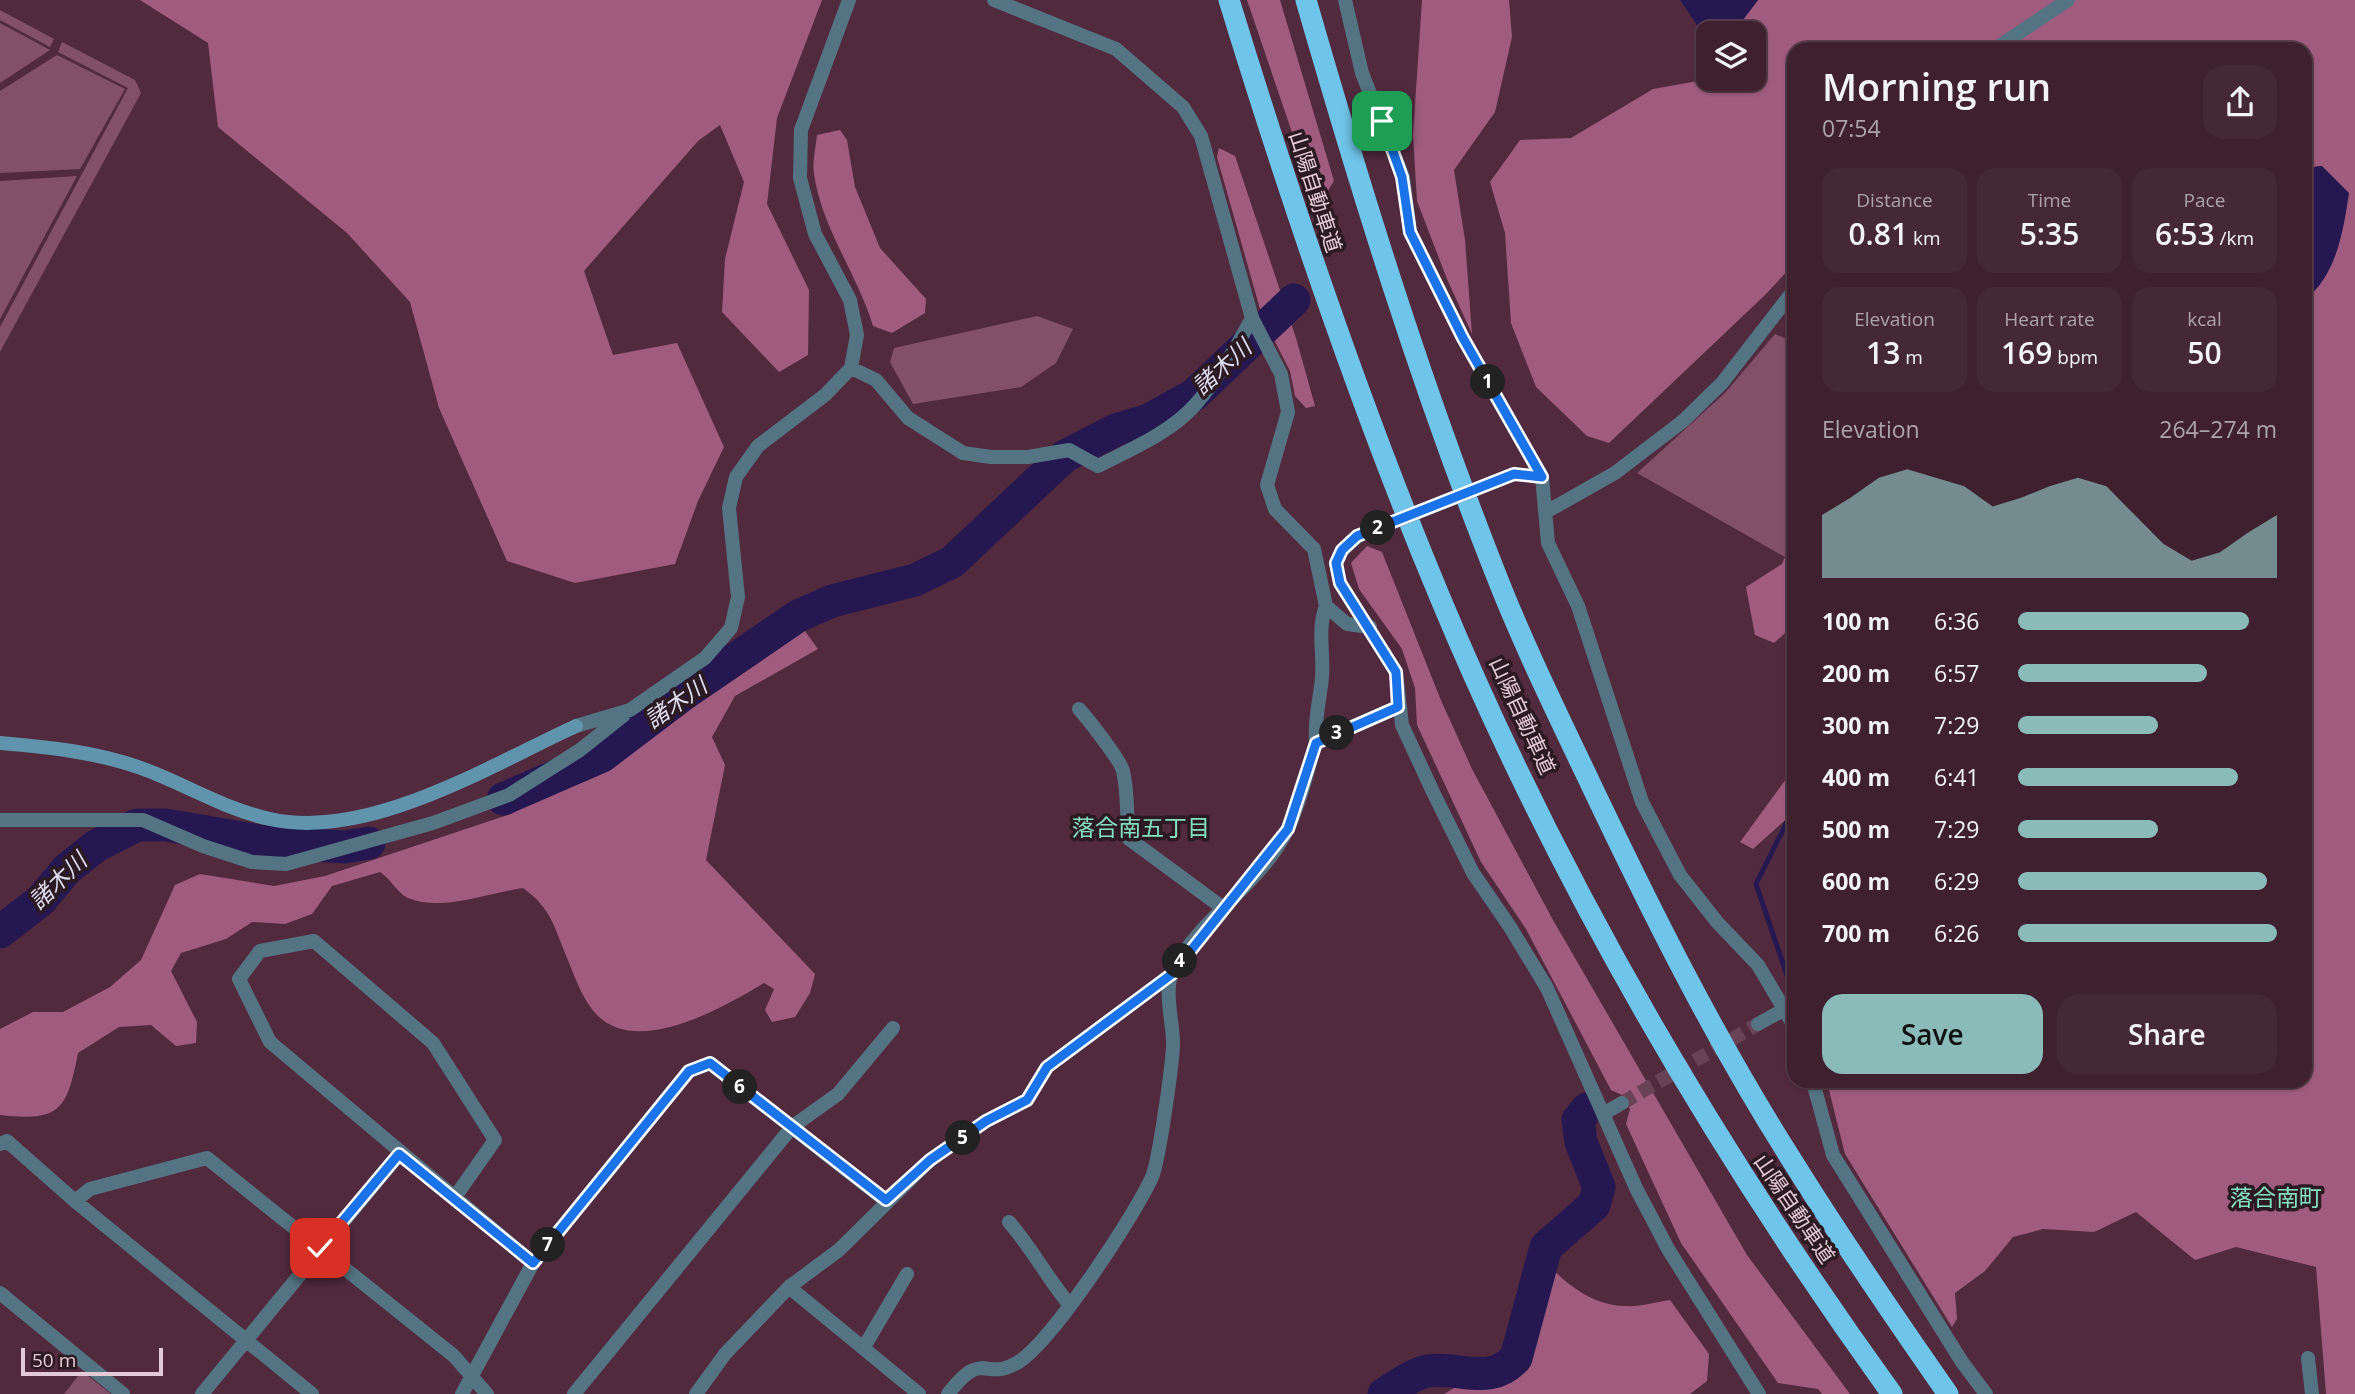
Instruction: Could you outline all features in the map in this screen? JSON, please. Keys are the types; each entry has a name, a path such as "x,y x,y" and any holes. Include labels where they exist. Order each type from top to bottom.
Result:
{"highway":[{"name":"山陽自動車道","path":"1229,0 1323,294 1378,444 1441,599 1512,756 1586,904 1678,1071 1747,1186 1892,1394"},
{"name":"山陽自動車道","path":"1307,0 1357,171 1439,422 1494,569 1559,719 1639,886 1712,1024 1791,1160 1948,1394"}],"street":[{"path":"0,820 143,820 203,846 252,862 286,864 433,822 509,795 580,750 630,710 705,659 731,628 738,597 729,508 736,477 758,446 825,395 851,368 856,335 850,300 815,234 800,178 801,130 849,0"},
{"path":"696,1394 725,1354 789,1287 839,1250 886,1200 930,1160 986,1121 1027,1100 1047,1067 1172,974 1223,908 1269,857 1288,829 1316,743 1314,720 1322,677 1320,622 1326,606 1314,549 1275,509 1267,485 1288,412 1281,374 1252,318 1201,136 1184,107 1116,49 993,0"},
{"path":"1345,0 1362,73 1402,177 1410,232 1463,338 1542,477 1548,543 1578,606 1642,802 1680,875 1717,922 1758,965 1787,1013"},
{"path":"2005,42 2068,0"},
{"path":"1546,512 1615,473 1684,421 1722,383 1787,299"},
{"path":"851,368 876,380 908,418 963,453 991,457 1028,457 1069,450 1098,466 1159,434 1194,406 1231,355 1252,318"},
{"path":"1542,477 1514,474 1357,536 1342,550 1336,563 1340,583 1396,672 1402,725 1473,873 1510,927 1546,988 1668,1249 1759,1394"},
{"path":"1326,606 1347,624 1370,627"},
{"path":"1316,743 1398,707"},
{"path":"1079,709 1104,744 1118,757 1123,770 1128,838 1223,908"},
{"path":"0,743 73,750 141,768 234,810 272,820 320,822 366,816 428,794 576,726 630,710"},
{"path":"455,1197 495,1140 433,1043 314,942 260,951 239,979 270,1042 399,1154 533,1263"},
{"path":"948,1394 963,1375 977,1366 998,1368 1014,1365 1036,1347 1111,1248 1153,1175 1173,1046 1170,1004 1172,974"},
{"path":"1758,1024 1785,1009"},
{"path":"574,1394 792,1127 838,1094 893,1028"},
{"path":"462,1394 533,1263 689,1071 710,1063 886,1200"},
{"path":"1815,1088 1833,1156 1962,1362 1986,1394"},
{"path":"1603,1114 1622,1103"},
{"path":"0,1144 7,1141 75,1201 312,1394"},
{"path":"202,1394 399,1154"},
{"path":"75,1201 90,1189 207,1158 454,1356 487,1394"},
{"path":"1009,1222 1034,1251 1054,1286 1069,1304"},
{"path":"864,1347 907,1274"},
{"path":"789,1287 919,1394"},
{"path":"0,1293 123,1394"},
{"path":"2308,1358 2312,1394"}],"shaded area":[{"path":"140,0 822,0 777,118 767,204 809,290 808,355 779,372 722,312 725,259 744,182 720,125 698,141 584,271 613,355 677,343 724,447 698,501 675,564 575,583 507,561 439,408 410,302 347,233 218,127 208,43"},
{"path":"1247,0 1280,0 1334,181 1324,197 1314,197"},
{"path":"1422,0 1509,0 1512,37 1495,112 1454,170 1465,240 1472,334 1417,201 1413,135"},
{"path":"1680,0 1758,0 1742,21 1696,21 1696,23"},
{"path":"1758,0 2355,0 2355,1394 2326,1394 2316,1267 2236,1247 2195,1260 2136,1212 2094,1232 2043,1229 2013,1237 1985,1271 1955,1293 1957,1319 1952,1327 1845,1154 1828,1088 2312,1088 2312,294 2322,166 2312,167 2312,42 1787,42 1787,271 1609,443 1587,436 1536,387 1511,323 1505,233 1490,182 1520,140 1571,138 1653,89 1696,81 1696,91 1766,91 1766,21 1742,21"},
{"path":"0,10 54,39 50,47 0,20"},
{"path":"0,23 50,50 0,83"},
{"path":"62,42 135,80 141,93 0,352 0,327 128,88 58,52"},
{"path":"57,55 125,89 80,169 0,173 0,91"},
{"path":"840,130 847,140 855,187 880,248 926,299 925,313 892,333 873,326 824,214 818,194 814,169 817,135"},
{"path":"1219,148 1235,156 1296,338 1315,406 1306,408 1295,396 1290,371 1262,316 1217,157"},
{"path":"2322,166 2349,193 2337,251 2325,278 2312,294 2312,167"},
{"path":"77,176 0,319 0,181"},
{"path":"1037,316 1073,329 1056,363 1021,387 913,404 890,362 894,348"},
{"path":"1775,334 1787,339 1785,557 1637,473 1725,393"},
{"path":"1367,546 1382,552 1440,698 1472,769 1553,920 1747,1255 1850,1394 1822,1394 1818,1389 1778,1383 1681,1243 1626,1124 1630,1109 1622,1095 1611,1090 1526,929 1481,862 1417,725 1415,688 1402,649 1359,589 1351,563"},
{"path":"1787,552 1787,631 1774,643 1755,635 1746,587 1782,564"},
{"path":"767,627 802,627 818,649 735,696 712,737 725,765 706,860 815,974 810,993 795,1017 772,1022 765,1010 774,989 764,983 727,1004 681,1024 657,1030 635,1031 614,1027 597,1015 588,1003 576,981 551,919 540,903 523,888 465,900 421,902 404,896 380,872 332,886 312,914 285,924 252,922 226,939 181,953 171,971 197,1022 196,1043 176,1046 151,1025 119,1027 78,1053 70,1087 58,1108 36,1116 0,1115 0,1029 33,1012 63,1012 110,987 141,960 175,885 200,874 274,886 325,876 511,814 582,772 639,746"},
{"path":"1787,778 1787,818 1753,849 1740,842"},
{"path":"1544,1260 1570,1285 1602,1302 1631,1306 1670,1300 1709,1354 1707,1381 1690,1394 1444,1394 1471,1378 1506,1378 1522,1362 1516,1294 1531,1265"},
{"path":"82,1371 111,1394 64,1394"}],"waterway":[{"name":"諸木川","path":"503,799 602,756 681,696 798,616 832,601 915,580 952,562 1065,456 1118,429 1149,420 1194,395 1294,300"},
{"path":"1787,822 1756,884 1787,975"},
{"name":"諸木川","path":"0,932 41,900 67,869 96,846 137,825 166,825 265,842 345,847 369,843"},
{"path":"1384,1394 1423,1372 1440,1370 1485,1374 1506,1367 1516,1358 1546,1247 1594,1205 1599,1187 1581,1142 1578,1120 1587,1109"}],"tunnel":[{"path":"1622,1103 1758,1024"}],"district":[{"name":"落合南五丁目","path":"1141,828"},
{"name":"落合南町","path":"2276,1198"}],"route":[{"path":"320,1248 399,1154 533,1263 689,1071 710,1063 886,1200 930,1160 986,1121 1027,1100 1047,1067 1172,974 1174,967 1269,857 1288,829 1316,743 1398,707 1396,672 1340,583 1336,563 1342,550 1357,536 1514,474 1542,477 1463,338 1410,232 1402,177 1382,121"}]}
